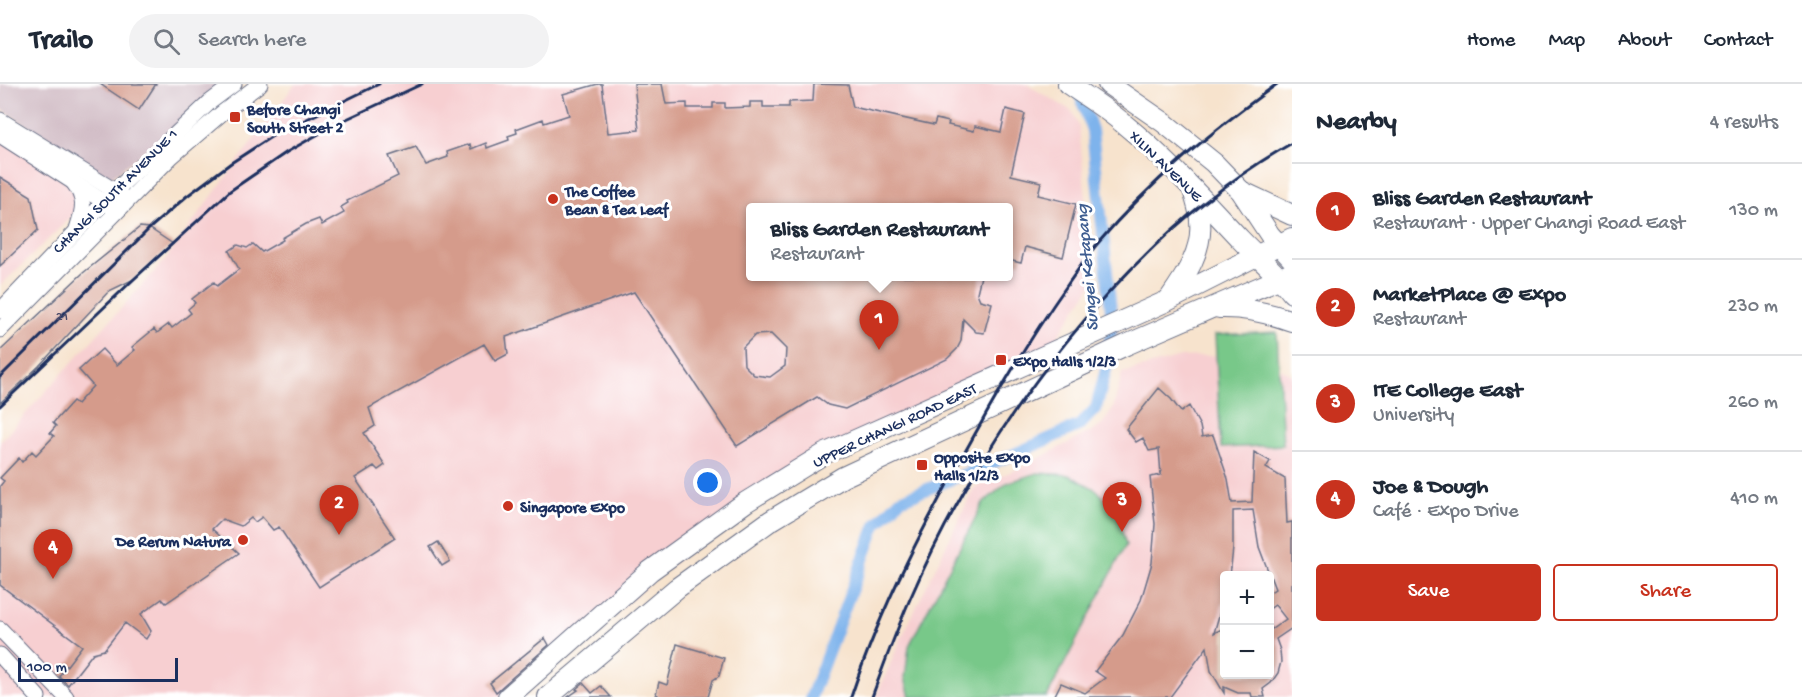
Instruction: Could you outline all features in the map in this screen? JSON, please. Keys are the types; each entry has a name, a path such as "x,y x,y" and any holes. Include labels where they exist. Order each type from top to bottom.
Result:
{"main road":[{"name":"XILIN AVENUE","path":"1068,84 1124,123 1192,186 1257,256 1288,281"},
{"name":"XILIN AVENUE","path":"1108,84 1172,129 1214,163 1285,241 1292,259"},
{"path":"1167,301 1186,274 1200,237 1200,219 1192,186"},
{"path":"1241,190 1257,200 1292,215"},
{"name":"UPPER CHANGI ROAD EAST","path":"508,697 650,571 746,502 814,460 1167,301 1285,241"},
{"name":"UPPER CHANGI ROAD EAST","path":"548,697 677,588 770,521 843,477 1126,345 1211,309 1288,281"},
{"path":"1211,309 1234,308 1272,314 1292,321"}],"street":[{"name":"CHANGI SOUTH AVENUE 1","path":"0,330 116,201 210,102 234,84"},
{"name":"CHANGI SOUTH AVENUE 1","path":"0,311 76,232 260,84"},
{"path":"0,120 116,201"},
{"path":"0,135 71,179 116,201"},
{"path":"71,179 81,194 83,202 82,215 76,232"},
{"path":"0,629 66,697"},
{"path":"0,655 38,697"}],"shaded area":[{"path":"0,84 230,84 109,179 0,108"},
{"name":"Singapore Expo","path":"295,84 1026,84 1072,111 1079,127 1094,282 1049,349 828,457 706,536 515,697 0,697 0,442 164,261"},
{"path":"0,137 92,197 0,286"},
{"path":"1234,355 1278,367 1292,375 1292,697 876,697 900,641 974,488 1024,466 1101,426 1113,409 1122,373 1181,357"}],"green space":[{"path":"1277,332 1283,445 1221,448 1215,335"},
{"path":"1037,473 1069,475 1097,490 1117,514 1126,545 1047,697 910,697 905,678 909,646 983,503 1007,483"}],"building":[{"path":"100,84 156,84 139,110"},
{"path":"598,84 602,84 608,133 639,130 634,84 662,84 666,104 687,103 687,108 713,108 713,103 725,103 725,108 750,107 750,102 763,102 763,107 789,107 789,102 813,101 814,84 848,85 853,107 934,125 936,119 949,122 948,125 974,131 975,126 1001,132 1006,109 1025,114 1011,175 1041,182 1038,195 1076,204 1063,257 1025,247 1021,263 1013,261 1013,203 746,203 746,281 980,281 977,293 980,300 992,303 984,333 976,332 963,319 961,341 947,359 845,409 828,405 817,397 737,446 634,292 506,337 508,354 495,361 484,344 369,408 375,426 364,433 385,465 378,470 374,466 355,478 395,538 319,587 279,527 273,530 262,517 255,522 251,518 241,526 222,519 212,529 239,553 166,603 162,599 141,614 151,631 146,639 125,623 104,650 93,653 68,685 59,676 82,646 0,585 0,486 4,481 0,478 19,458 22,462 32,451 36,455 54,436 50,433 56,426 53,423 73,401 77,404 93,386 79,370 102,349 117,365 135,350 132,347 154,329 157,333 169,324 172,328 191,313 188,309 195,303 192,299 214,282 217,286 239,269 229,251 238,245 247,248 253,244 262,252 306,224 319,219 322,225 344,213 341,207 348,203 347,201 398,176 389,156 416,147 426,165 448,157 447,152 470,144 471,149 486,143 487,148 509,140 508,136 517,133 516,129 543,119 544,123 569,115 563,94","holes":["771,334 786,349 785,366 770,377 754,375 744,365 743,347 755,335"]},
{"path":"0,177 31,196 38,230 0,266"},
{"path":"140,227 149,228 173,244 134,279 109,291 39,366 0,403 0,351 83,273"},
{"path":"1159,388 1181,412 1189,406 1200,426 1202,437 1213,435 1228,479 1232,503 1252,502 1254,452 1270,461 1266,468 1285,479 1287,523 1292,522 1292,628 1276,639 1281,662 1278,673 1274,679 1274,628 1286,619 1274,606 1274,571 1268,571 1259,547 1253,510 1233,511 1231,571 1220,571 1220,612 1214,633 1220,630 1220,679 1274,679 1263,689 1265,697 1252,697 1251,693 1238,693 1224,687 1224,693 1211,671 1207,647 1170,697 1054,697 1061,683 1085,693 1105,678 1095,671 1123,635 1141,600 1152,563 1155,524 1150,477 1161,475 1159,449 1149,451 1143,438 1136,442 1126,429"},
{"path":"438,542 450,561 442,566 430,547"},
{"path":"545,638 549,645 496,692 490,683"},
{"path":"677,644 724,658 719,676 713,680 708,697 657,697 659,682 667,685"},
{"path":"583,683 592,693 601,686 611,697 568,697"}],"waterway":[{"name":"Sungei Ketapang","path":"811,697 876,525 900,500 1080,425 1096,408 1108,362 1112,320 1092,130 1079,92"}],"railway":[{"path":"0,377 151,227 187,196 274,135 379,84"},
{"path":"0,406 230,191 287,152 338,123 422,84"},
{"path":"851,697 891,595 940,498 1008,376 1086,258 1118,220 1161,178 1205,139 1277,84"},
{"path":"872,697 905,611 941,534 978,468 1020,403 1067,341 1118,283 1173,230 1231,182 1292,143"}],"place":[{"name":"Before Changi South Street 2","path":"235,117"},
{"name":"The Coffee Bean & Tea Leaf","path":"553,199"},
{"name":"Bliss Garden Restaurant","path":"879,350"},
{"name":"Expo Halls 1/2/3","path":"1001,360"},
{"name":"Opposite Expo Halls 1/2/3","path":"922,465"},
{"name":"Singapore Expo","path":"508,506"},
{"name":"ITE College East","path":"1122,532"},
{"name":"MarketPlace @ Expo","path":"339,535"},
{"name":"De Rerum Natura","path":"243,540"},
{"name":"Joe & Dough","path":"53,579"}]}
